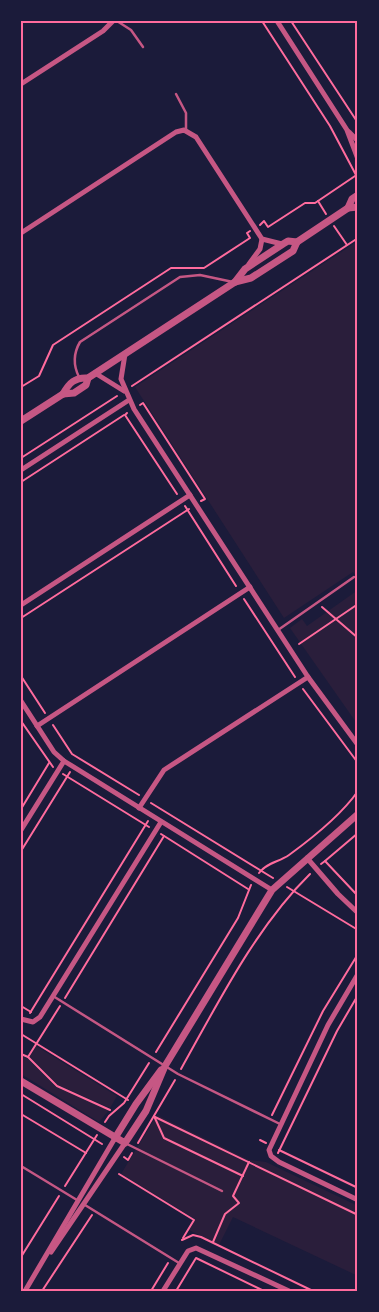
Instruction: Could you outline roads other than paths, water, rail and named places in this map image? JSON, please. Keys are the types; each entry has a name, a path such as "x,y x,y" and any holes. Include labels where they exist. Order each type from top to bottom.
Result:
{"street":[{"path":"21,84 103,31 115,21"},
{"path":"277,21 347,130 358,159"},
{"path":"21,233 176,132 186,130 196,137 262,239 260,250 235,282 95,373 88,378 86,385 74,393 62,394"},
{"path":"347,130 358,141"},
{"path":"348,208 352,199 358,195"},
{"path":"235,282 251,278 293,251 297,242 348,208 358,207"},
{"path":"262,239 283,244"},
{"path":"245,270 288,241 297,242"},
{"path":"125,354 120,379 129,400 308,677 358,745"},
{"path":"95,373 124,391"},
{"path":"21,421 62,394 68,384 79,377 88,378"},
{"path":"21,470 129,400"},
{"path":"21,605 190,495"},
{"path":"37,726 250,587"},
{"path":"139,808 164,770 308,677"},
{"path":"21,701 54,752 64,762 272,890"},
{"path":"21,830 64,762"},
{"path":"26,1291 77,1200 115,1138 136,1104 165,1066 272,890 358,814"},
{"path":"23,1020 33,1022 40,1018 161,822"},
{"path":"307,858 358,913"},
{"path":"358,974 328,1025 270,1145 270,1153 275,1160 358,1200"},
{"path":"44,1261 85,1205 146,1111 165,1066"},
{"path":"21,1080 125,1143"},
{"path":"163,1291 190,1250 200,1248 289,1291"}],"lane":[{"path":"115,21 131,30 143,48"},
{"path":"176,94 186,113 186,130"},
{"path":"79,377 74,368 74,358 80,342 171,281 184,275 195,275 235,282"},
{"path":"278,630 354,577"},
{"path":"54,996 178,1074 280,1124"},
{"path":"125,1143 222,1190"},
{"path":"21,1166 77,1200"},
{"path":"85,1205 180,1264"}]}
